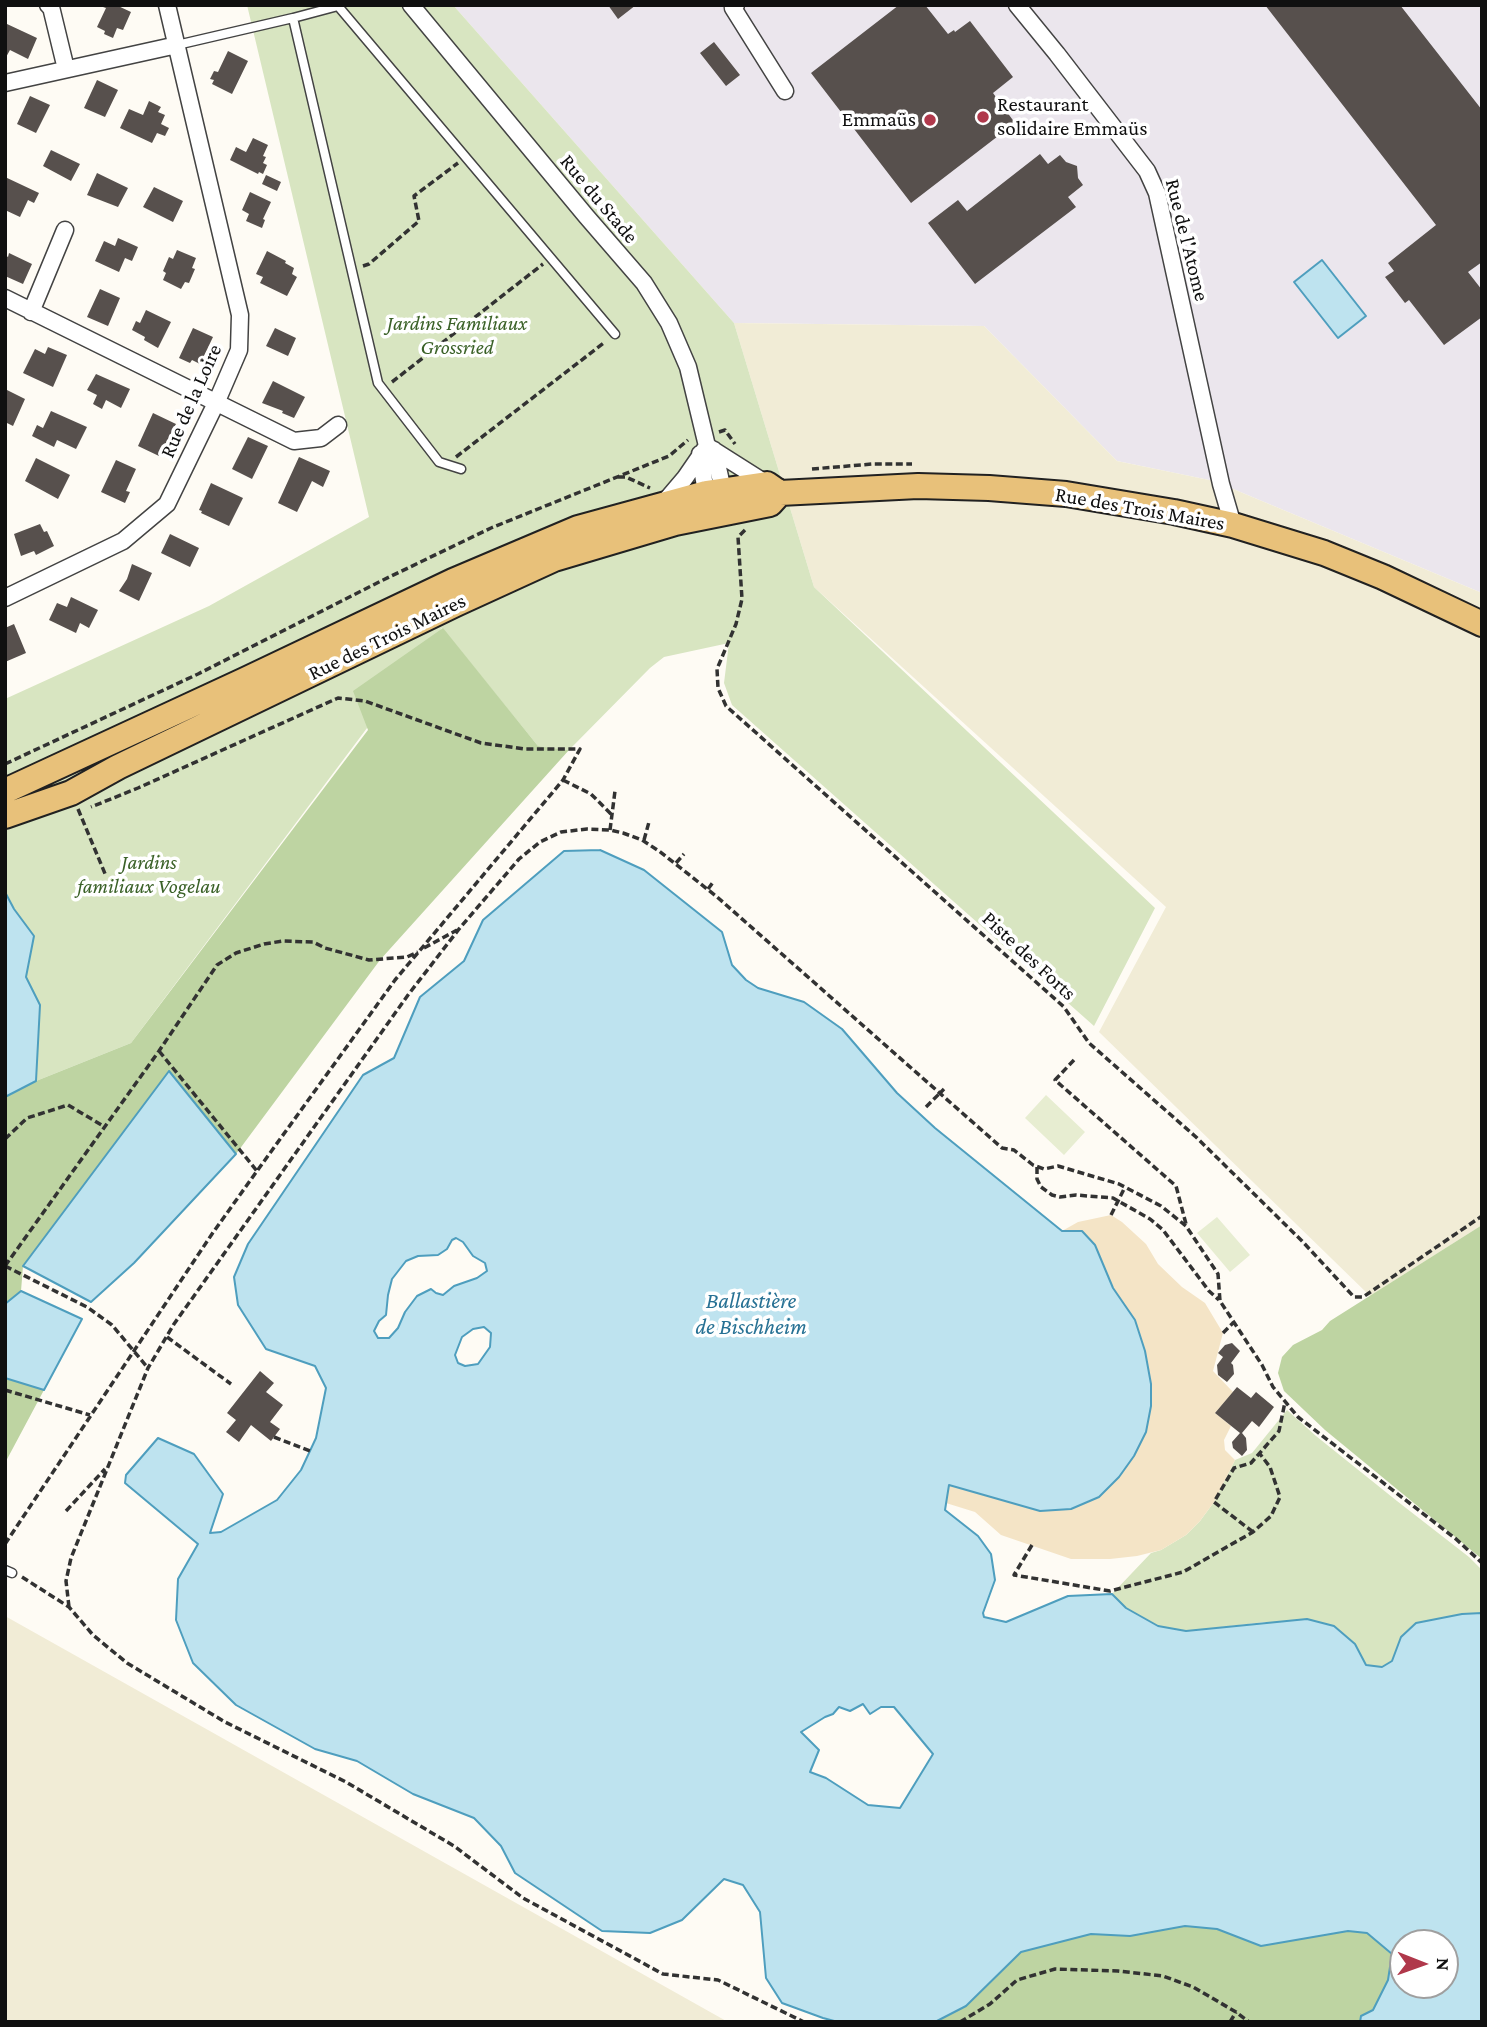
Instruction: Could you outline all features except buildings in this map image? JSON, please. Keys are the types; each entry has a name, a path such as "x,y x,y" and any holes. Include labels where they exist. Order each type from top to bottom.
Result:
{"main road":[{"name":"Rue des Trois Maires","path":"5,790 453,581 578,528 659,498 723,507 770,504 774,489 918,486 989,488 1079,496 1233,525 1324,553 1383,577 1482,624"},
{"name":"Rue des Trois Maires","path":"5,816 71,793 118,766 554,559 723,507"}],"street":[{"path":"48,5 51,7 66,69"},
{"name":"Rue de la Loire","path":"5,598 123,541 167,503 239,349 240,315 167,5"},
{"name":"Rue du Stade","path":"411,5 644,283 669,323 688,367 723,507"},
{"path":"736,5 733,8 785,91"},
{"name":"Rue de l'Atome","path":"1017,5 1147,171 1157,193 1224,496 1233,525"},
{"path":"5,83 177,45"},
{"path":"31,312 65,230"},
{"path":"5,298 294,441 321,438 338,425"},
{"path":"659,498 685,478 707,450 774,489"}],"lane":[{"path":"177,45 337,6 615,334"},
{"path":"293,18 378,383 439,462 461,469"}],"path":[{"path":"352,271 369,264 419,221 414,196 465,158"},
{"path":"383,389 550,258"},
{"path":"446,464 615,334"},
{"path":"5,764 198,674 491,528 669,456 690,438"},
{"path":"616,477 642,482 659,498"},
{"name":"Piste des Forts","path":"723,507 738,537 742,599 736,624 717,669 718,688 726,706 1064,1007 1089,1043 1196,1137 1302,1241 1354,1297 1363,1297 1482,1216"},
{"path":"5,1544 212,1234 395,980 564,780 580,749 525,749 481,743 365,701 338,698 91,807"},
{"path":"564,780 591,794 612,815"},
{"path":"610,830 615,791"},
{"path":"75,801 106,876"},
{"path":"643,841 649,822"},
{"path":"69,1607 66,1581 71,1558 148,1368 167,1337 408,995 459,929 519,859 540,842 561,832 610,830 643,841 708,889 942,1091 1002,1148 1014,1150 1033,1166 1044,1169 1058,1166 1125,1187 1161,1206 1186,1226 1218,1274 1220,1301"},
{"path":"676,864 684,854"},
{"path":"708,889 714,881"},
{"path":"743,919 748,912"},
{"path":"148,1368 112,1325 87,1307 5,1266 159,1051 217,965 236,953 264,944 298,940 313,942 369,960 407,957 459,929"},
{"path":"775,948 781,942"},
{"path":"808,977 813,971"},
{"path":"840,1005 845,1000"},
{"path":"872,1033 876,1029"},
{"path":"159,1051 257,1171"},
{"path":"1074,1060 1055,1080 1176,1186 1186,1226"},
{"path":"926,1107 942,1091"},
{"path":"5,1139 27,1118 68,1105 105,1127"},
{"path":"1037,1167 1037,1179 1041,1187 1052,1195 1095,1195 1118,1200 1163,1230 1209,1292 1220,1301 1262,1365 1273,1387 1298,1418 1456,1539 1482,1563"},
{"path":"1111,1215 1125,1187"},
{"path":"1223,1333 1233,1323"},
{"path":"167,1337 231,1384"},
{"path":"5,1390 90,1415"},
{"path":"1253,1532 1214,1502 1234,1468 1251,1463 1279,1431 1285,1402"},
{"path":"274,1437 310,1451"},
{"path":"1032,1545 1014,1575 1110,1591 1183,1572 1253,1532 1271,1516 1280,1497 1270,1467 1259,1454"},
{"path":"66,1511 107,1466"},
{"path":"9,1571 69,1607 93,1634 127,1663 225,1722 346,1782 454,1846 523,1898 663,1974 718,1980 804,2022"},
{"path":"960,2022 990,2004 1017,1979 1055,1969 1163,1976 1194,1987 1236,2011 1249,2022"},
{"path":"1230,2022 1236,2011"}],"shaded area":[{"path":"453,5 1482,5 1482,593 1214,481 1117,461 984,326 734,323"},
{"path":"734,323 984,326 1117,461 1214,481 1482,593 1482,1225 1370,1296 1099,1032 1166,907 814,587"},
{"path":"5,1616 728,2022 5,2022"}],"green space":[{"path":"247,5 453,5 734,323 814,587 1155,908 1094,1026 732,705 724,683 729,643 664,657 569,750 538,746 442,628 131,1043 36,1081 5,1097 5,699 209,606 369,517"},
{"path":"443,628 538,746 569,750 380,960 236,1154 170,1072 23,1266 21,1291 5,1304 5,1097 36,1081 131,1043 368,730 353,691"},
{"path":"1046,1095 1085,1132 1064,1155 1025,1118"},
{"path":"1217,1217 1250,1255 1230,1272 1197,1233"},
{"path":"1482,1225 1482,1559 1325,1430 1284,1391 1278,1373 1282,1357 1293,1345 1322,1330 1330,1321"},
{"path":"5,1378 44,1390 5,1463"},
{"path":"1287,1410 1482,1570 1482,1613 1462,1614 1401,1637 1392,1661 1382,1667 1366,1665 1355,1644 1265,1622 1186,1631 1158,1626 1126,1608 1112,1594 1151,1553 1186,1535 1200,1521 1214,1502 1235,1460 1252,1453"},
{"path":"1185,1926 1217,1929 1261,1946 1348,1931 1368,1933 1389,1951 1388,1980 1373,2010 1361,2016 1360,2022 935,2022 966,2006 1021,1952 1091,1934 1130,1936"}],"sand":[{"path":"1111,1215 1146,1244 1158,1264 1182,1287 1205,1303 1223,1333 1213,1371 1233,1392 1215,1413 1231,1426 1224,1440 1225,1450 1235,1460 1214,1502 1186,1535 1161,1550 1137,1556 1071,1559 1001,1535 975,1512 946,1503 949,1484 1151,1384 1145,1351 1135,1320 1113,1288 1095,1245 1082,1231 1062,1231 1078,1222"}],"water":[{"path":"1322,260 1366,316 1338,338 1294,282"},
{"name":"Ballastière de Bischheim","path":"600,850 644,870 722,932 732,965 746,980 758,988 804,1002 842,1029 897,1093 935,1128 1062,1231 1082,1231 1095,1245 1113,1288 1135,1320 1145,1351 1151,1384 1151,1406 1146,1432 1119,1477 1099,1497 1071,1509 1040,1511 949,1485 945,1510 978,1536 991,1554 995,1580 984,1617 1006,1622 1068,1596 1112,1594 1126,1608 1158,1626 1186,1631 1307,1619 1334,1626 1355,1644 1366,1665 1382,1667 1392,1661 1401,1637 1416,1623 1482,1613 1482,2022 1360,2022 1361,2016 1373,2010 1389,1974 1389,1999 1459,1999 1459,1929 1389,1929 1389,1951 1367,1933 1348,1931 1261,1946 1217,1929 1185,1926 1130,1936 1091,1934 1021,1952 966,2006 935,2022 838,2022 823,2018 782,2003 766,1978 760,1912 743,1885 724,1879 682,1920 650,1933 602,1931 515,1873 501,1846 474,1818 413,1794 357,1761 315,1749 236,1705 193,1663 176,1620 178,1579 198,1544 125,1483 126,1475 158,1438 194,1454 223,1494 210,1533 221,1532 277,1500 301,1470 316,1438 326,1388 315,1366 266,1349 238,1305 234,1277 248,1244 363,1075 394,1058 420,997 464,961 483,920 564,851","holes":["456,1238 463,1242 473,1256 485,1263 487,1271 477,1278 454,1286 443,1295 431,1289 417,1296 389,1338 378,1338 374,1331 386,1315 392,1279 406,1261 418,1256 438,1255","484,1327 491,1333 490,1347 478,1364 465,1366 458,1363 455,1355 462,1337 473,1329","863,1704 870,1714 881,1707 894,1707 933,1754 900,1808 868,1805 826,1778 810,1772 819,1750 801,1732 833,1714 839,1707 850,1711"]},
{"path":"5,892 34,936 26,977 40,1005 36,1081 5,1097"},
{"path":"169,1071 236,1154 134,1263 91,1302 23,1266"},
{"path":"21,1291 82,1319 44,1390 5,1378 5,1304"}],"place":[{"name":"Restaurant solidaire Emmaüs","path":"983,117"},
{"name":"Emmaüs","path":"930,120"}],"park label":[{"name":"Jardins Familiaux Grossried","path":"457,336"},
{"name":"Jardins familiaux Vogelau","path":"149,875"}]}
